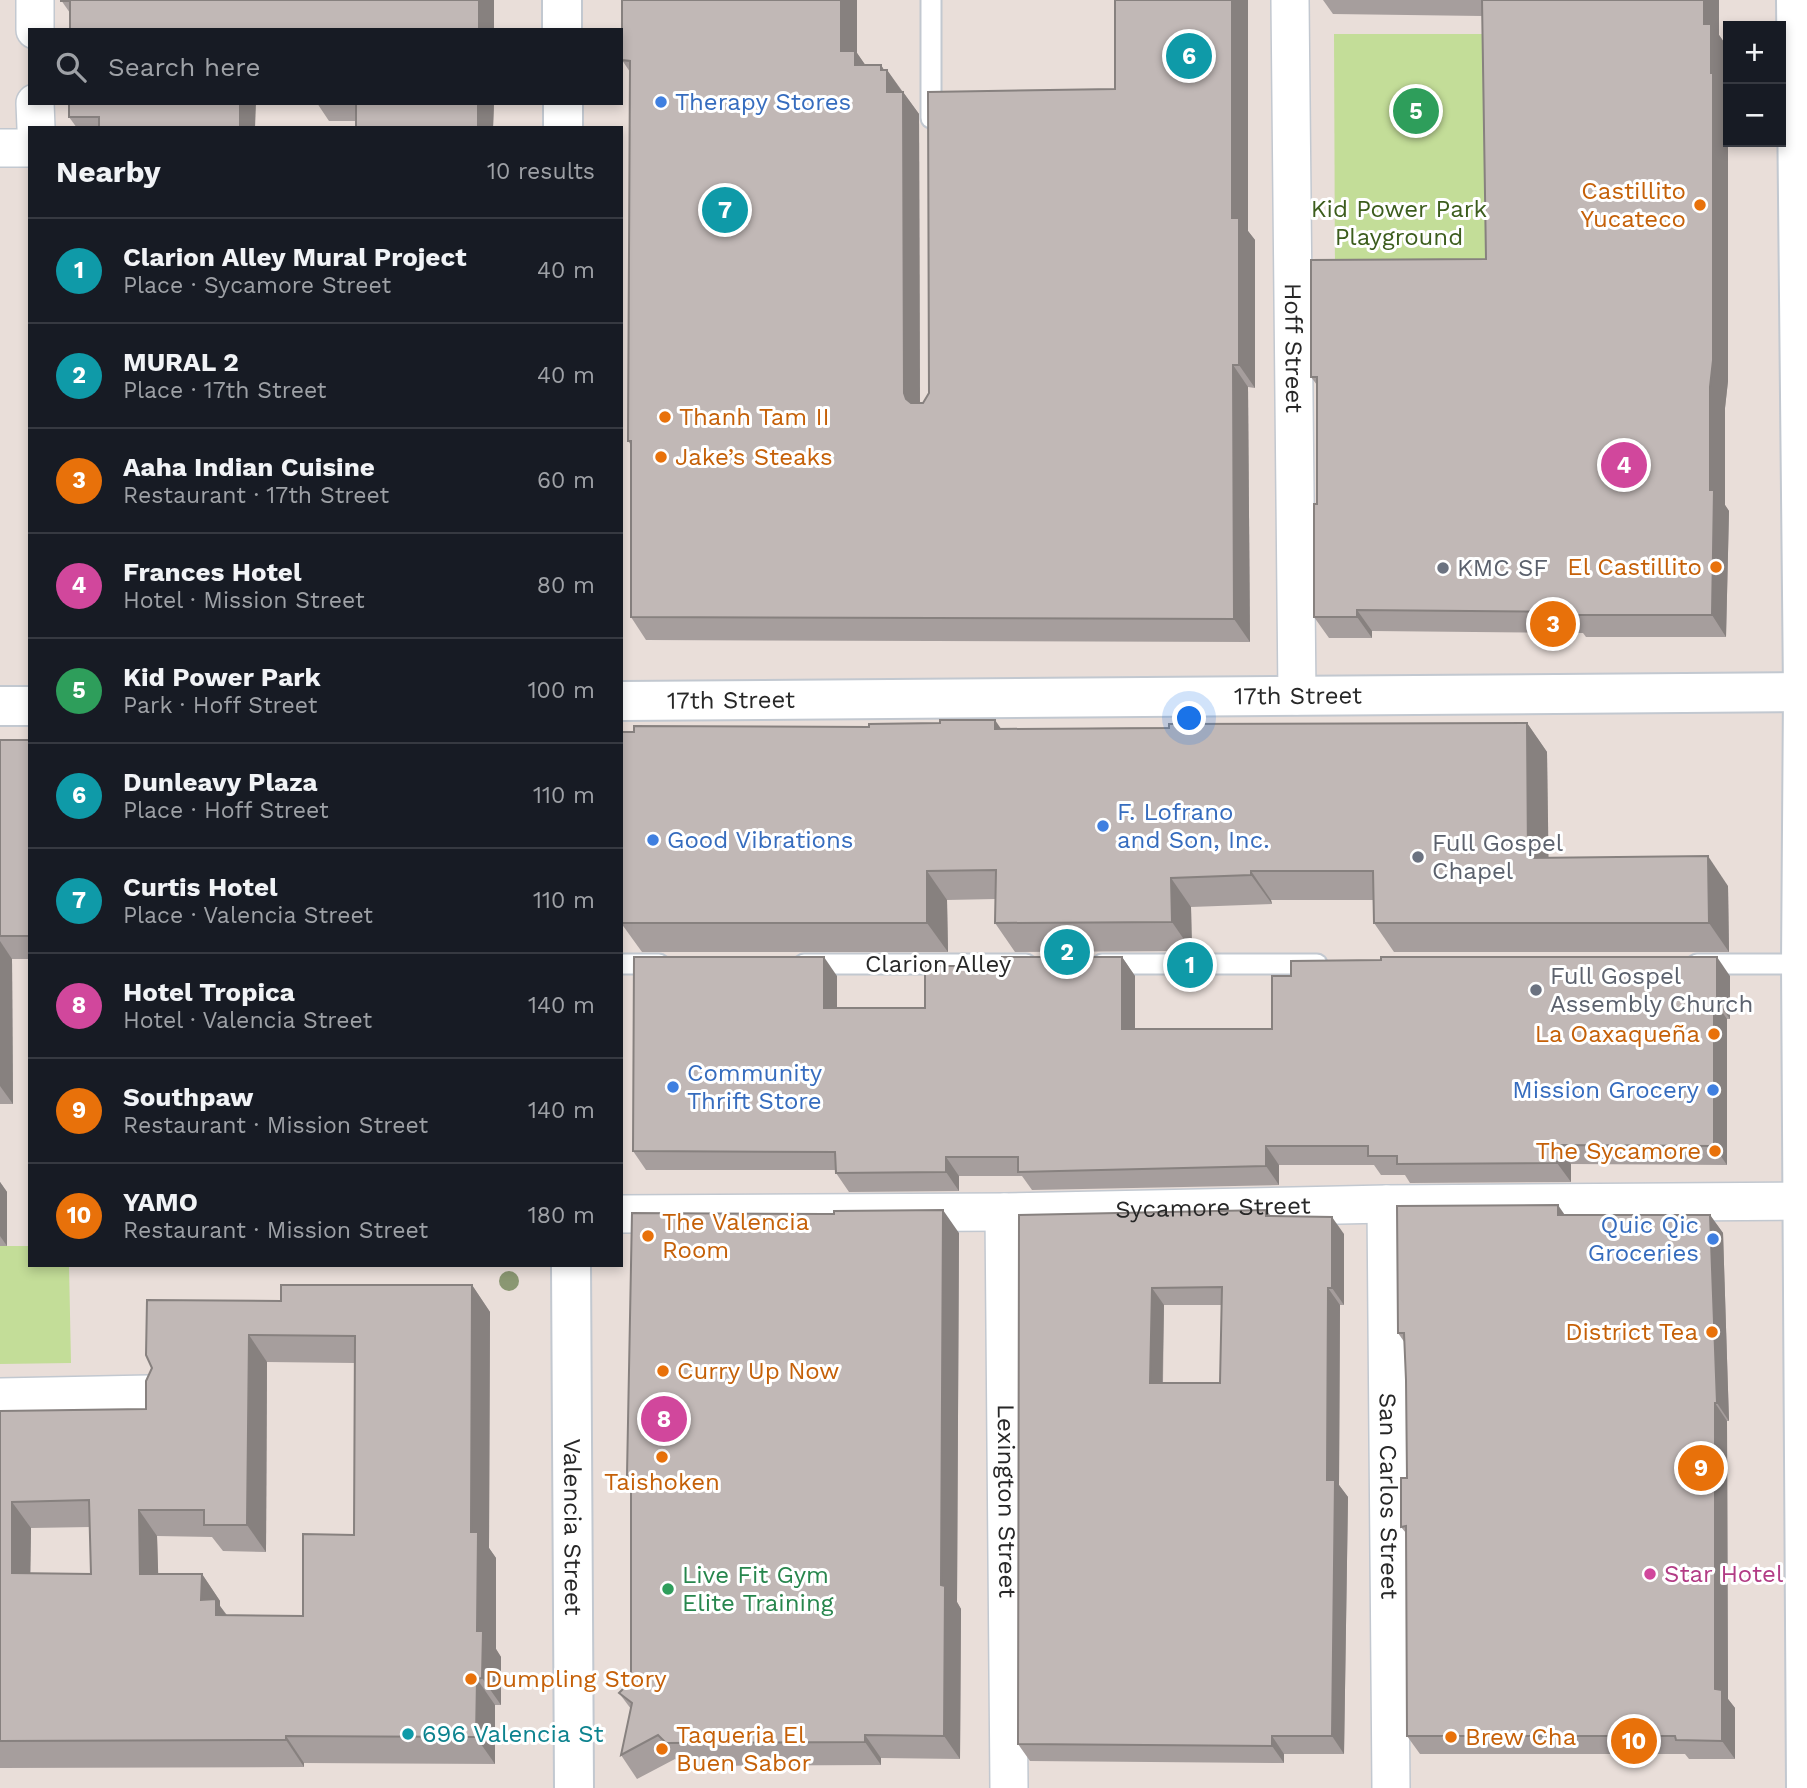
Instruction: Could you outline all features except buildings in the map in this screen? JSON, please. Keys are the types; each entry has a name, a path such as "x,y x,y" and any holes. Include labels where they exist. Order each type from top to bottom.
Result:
{"street":[{"path":"35,0 35,28"},
{"path":"562,0 562,28"},
{"name":"Hoff Street","path":"1290,0 1297,695"},
{"path":"1796,0 1805,692 1801,964 1806,1788"},
{"path":"35,105 36,126"},
{"path":"563,105 563,126"},
{"path":"0,148 28,148"},
{"name":"17th Street","path":"623,701 1805,692"},
{"path":"0,706 28,706"},
{"name":"Sycamore Street","path":"623,1214 1004,1212 1386,1204 1803,1201"},
{"name":"San Carlos Street","path":"1386,1204 1391,1788"},
{"name":"Lexington Street","path":"1004,1212 1009,1788"},
{"name":"Valencia Street","path":"571,1267 574,1788"},
{"path":"0,1397 149,1394"}],"lane":[{"path":"931,0 932,138"},
{"path":"623,964 681,964"},
{"name":"Clarion Alley","path":"792,964 1042,964"},
{"path":"1084,964 1334,964"},
{"path":"1681,964 1801,964"}],"green space":[{"name":"Kid Power Park Playground","path":"1334,34 1498,34 1499,277 1335,277"},
{"path":"0,1246 28,1246 28,1267 69,1267 71,1363 0,1364"}],"place":[{"name":"Dunleavy Plaza","path":"1189,56"},
{"name":"Therapy Stores","path":"661,102"},
{"name":"Kid Power Park","path":"1416,111"},
{"name":"Castillito Yucateco","path":"1700,205"},
{"name":"Curtis Hotel","path":"725,210"},
{"name":"Thanh Tam II","path":"665,417"},
{"name":"Jake’s Steaks","path":"661,457"},
{"name":"Frances Hotel","path":"1624,465"},
{"name":"El Castillito","path":"1716,567"},
{"name":"KMC SF","path":"1443,568"},
{"name":"Aaha Indian Cuisine","path":"1553,624"},
{"name":"F. Lofrano and Son, Inc.","path":"1103,826"},
{"name":"Good Vibrations","path":"653,840"},
{"name":"Full Gospel Chapel","path":"1418,857"},
{"name":"MURAL 2","path":"1067,952"},
{"name":"Clarion Alley Mural Project","path":"1190,965"},
{"name":"Full Gospel Assembly Church","path":"1536,990"},
{"name":"La Oaxaqueña","path":"1714,1034"},
{"name":"Community Thrift Store","path":"673,1087"},
{"name":"Mission Grocery","path":"1713,1090"},
{"name":"The Sycamore","path":"1715,1151"},
{"name":"The Valencia Room","path":"648,1236"},
{"name":"Quic Qic Groceries","path":"1713,1239"},
{"name":"District Tea","path":"1712,1332"},
{"name":"Curry Up Now","path":"663,1371"},
{"name":"Hotel Tropica","path":"664,1419"},
{"name":"Taishoken","path":"662,1457"},
{"name":"Southpaw","path":"1701,1468"},
{"name":"Star Hotel","path":"1650,1574"},
{"name":"Live Fit Gym Elite Training","path":"668,1589"},
{"name":"Dumpling Story","path":"471,1679"},
{"name":"696 Valencia St","path":"408,1734"},
{"name":"Brew Cha","path":"1451,1737"},
{"name":"YAMO","path":"1634,1741"},
{"name":"Taqueria El Buen Sabor","path":"662,1749"}]}
